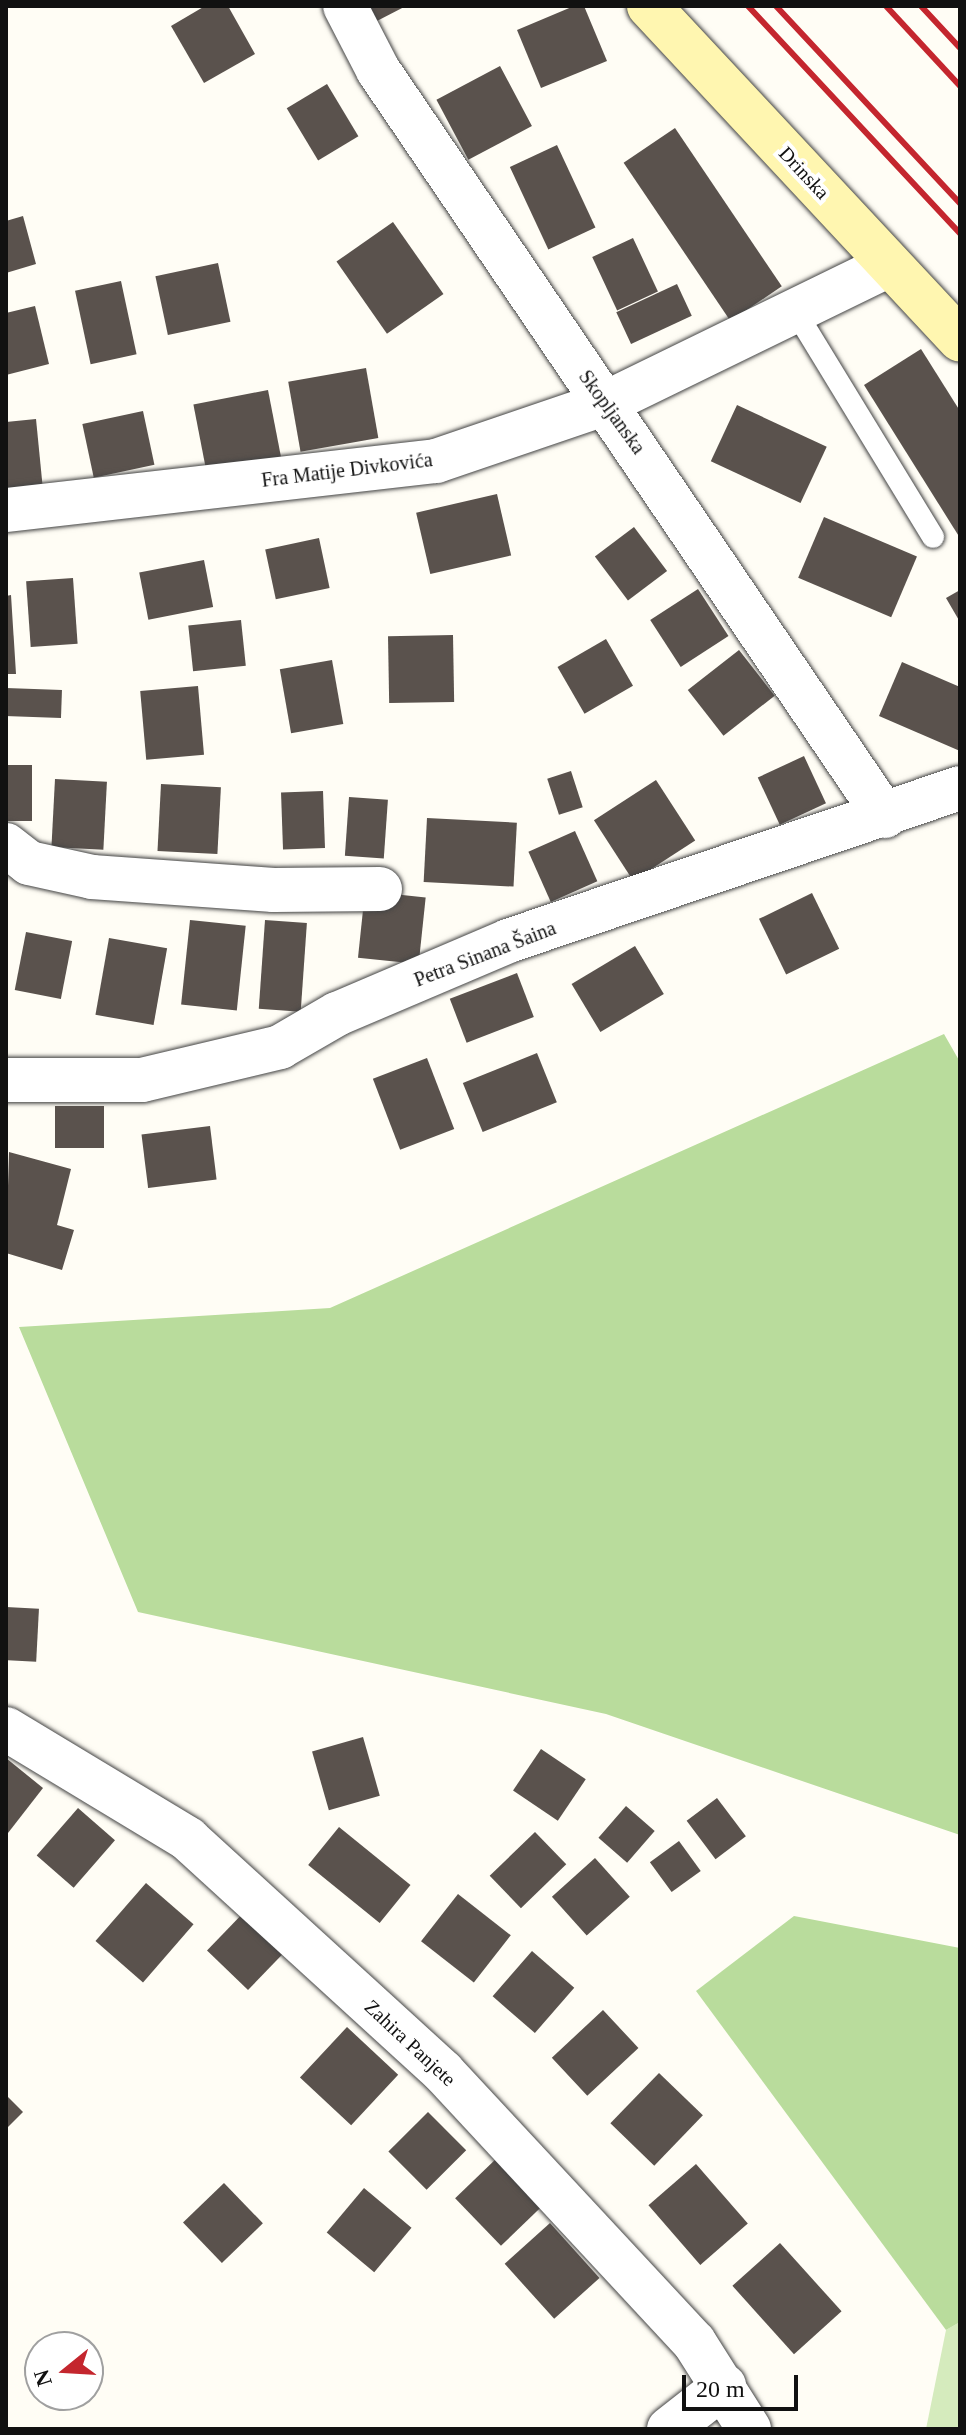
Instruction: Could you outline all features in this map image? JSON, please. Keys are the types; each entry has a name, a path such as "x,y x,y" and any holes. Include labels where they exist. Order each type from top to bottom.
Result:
{"main road":[{"name":"Drinska","path":"649,6 960,340"}],"street":[{"name":"Skopljanska","path":"345,6 378,70 885,816"},
{"name":"Fra Matije Divkovića","path":"6,510 436,461 606,403 797,314 889,265"},
{"name":"Petra Sinana Šaina","path":"6,1080 142,1080 280,1047 337,1014 508,941 885,816 960,788"},
{"path":"6,845 29,863 92,877 274,890 380,889"},
{"name":"Zahira Panjete","path":"6,1729 188,1839 443,2072 694,2342 749,2429"},
{"path":"669,2429 724,2386"}],"lane":[{"path":"797,314 933,537"}],"green space":[{"path":"944,1034 960,1062 960,1835 606,1714 138,1612 19,1327 330,1308"},
{"path":"794,1916 960,1948 960,2322 946,2330 696,1991"},
{"path":"960,2322 960,2429 926,2429 946,2330"}],"building":[{"path":"205,6 228,6 255,54 204,83 171,26"},
{"path":"367,6 406,6 375,22"},
{"path":"574,6 584,6 607,61 541,88 517,30"},
{"path":"500,66 532,126 468,160 436,100"},
{"path":"327,84 358,136 318,160 287,108"},
{"path":"675,128 782,286 730,321 624,163"},
{"path":"557,145 595,227 548,249 510,167"},
{"path":"23,216 36,264 6,273 6,221"},
{"path":"393,222 443,294 387,334 336,262"},
{"path":"633,238 658,291 617,310 592,257"},
{"path":"218,263 230,322 168,335 155,276"},
{"path":"121,281 137,354 91,364 75,291"},
{"path":"677,284 692,316 631,344 616,312"},
{"path":"35,306 49,364 6,375 6,313"},
{"path":"921,349 960,411 960,538 864,385"},
{"path":"366,368 378,438 301,452 288,382"},
{"path":"268,390 281,459 207,473 193,405"},
{"path":"737,405 827,447 801,503 711,461"},
{"path":"143,411 154,465 94,478 82,424"},
{"path":"36,419 43,490 6,494 6,422"},
{"path":"497,494 511,555 430,574 416,513"},
{"path":"824,517 917,556 891,617 798,578"},
{"path":"634,527 667,571 628,600 595,556"},
{"path":"319,538 330,588 276,599 265,549"},
{"path":"204,560 213,607 148,620 139,573"},
{"path":"73,578 78,644 31,647 26,581"},
{"path":"698,589 728,636 681,667 650,620"},
{"path":"960,590 960,622 946,598"},
{"path":"11,595 16,674 6,674 6,596"},
{"path":"241,620 246,666 193,671 188,626"},
{"path":"453,635 454,702 389,703 388,636"},
{"path":"606,639 633,686 585,714 558,667"},
{"path":"739,650 775,696 723,736 688,690"},
{"path":"332,660 343,724 291,733 280,669"},
{"path":"902,662 960,687 960,751 879,716"},
{"path":"198,686 204,755 146,760 140,691"},
{"path":"6,688 62,690 61,718 6,716"},
{"path":"804,756 826,803 780,825 758,778"},
{"path":"6,765 32,765 32,821 6,821"},
{"path":"571,771 583,807 559,815 547,779"},
{"path":"55,779 107,782 103,850 51,847"},
{"path":"656,780 695,840 633,881 594,820"},
{"path":"161,784 221,787 217,854 157,851"},
{"path":"323,791 325,848 283,849 281,792"},
{"path":"349,797 388,800 384,859 345,856"},
{"path":"427,818 517,823 514,887 424,882"},
{"path":"575,831 597,881 551,902 528,852"},
{"path":"365,891 426,897 419,964 358,958"},
{"path":"812,893 839,949 786,975 759,919"},
{"path":"190,920 246,926 237,1010 181,1005"},
{"path":"265,920 307,923 301,1012 259,1009"},
{"path":"26,932 72,941 61,999 15,990"},
{"path":"109,938 167,948 154,1025 95,1015"},
{"path":"635,946 664,994 600,1032 572,984"},
{"path":"517,973 534,1017 467,1043 450,999"},
{"path":"537,1053 557,1102 483,1132 463,1083"},
{"path":"427,1058 454,1129 400,1150 373,1079"},
{"path":"55,1106 104,1106 104,1148 55,1148"},
{"path":"210,1126 217,1180 148,1188 142,1134"},
{"path":"9,1152 71,1169 57,1225 74,1230 62,1270 6,1253"},
{"path":"6,1607 39,1609 36,1662 6,1660"},
{"path":"363,1737 380,1796 329,1810 312,1752"},
{"path":"541,1749 586,1779 558,1821 513,1790"},
{"path":"6,1758 43,1788 8,1833 6,1832"},
{"path":"717,1798 746,1836 716,1859 687,1821"},
{"path":"626,1806 655,1831 627,1863 598,1838"},
{"path":"78,1808 115,1840 74,1888 37,1856"},
{"path":"339,1827 410,1885 380,1923 308,1865"},
{"path":"535,1832 566,1864 521,1908 490,1876"},
{"path":"679,1841 701,1871 672,1892 650,1862"},
{"path":"595,1858 630,1897 587,1935 552,1897"},
{"path":"146,1883 194,1924 143,1982 95,1941"},
{"path":"458,1894 511,1935 474,1983 421,1941"},
{"path":"248,1908 289,1948 248,1990 207,1950"},
{"path":"532,1951 574,1988 535,2033 493,1996"},
{"path":"603,2010 638,2048 587,2096 552,2058"},
{"path":"347,2027 398,2075 351,2125 300,2077"},
{"path":"659,2073 703,2115 654,2166 610,2123"},
{"path":"6,2095 23,2112 6,2129"},
{"path":"428,2112 466,2150 427,2190 388,2152"},
{"path":"499,2156 545,2203 501,2246 455,2198"},
{"path":"696,2164 748,2224 700,2265 648,2205"},
{"path":"224,2183 263,2223 222,2263 183,2223"},
{"path":"364,2188 411,2228 374,2272 327,2232"},
{"path":"550,2223 600,2278 554,2319 505,2264"},
{"path":"780,2243 842,2311 794,2354 732,2286"}],"railway":[{"path":"748,6 960,233"},
{"path":"776,6 960,203"},
{"path":"886,6 960,86"},
{"path":"921,6 960,48"}]}
